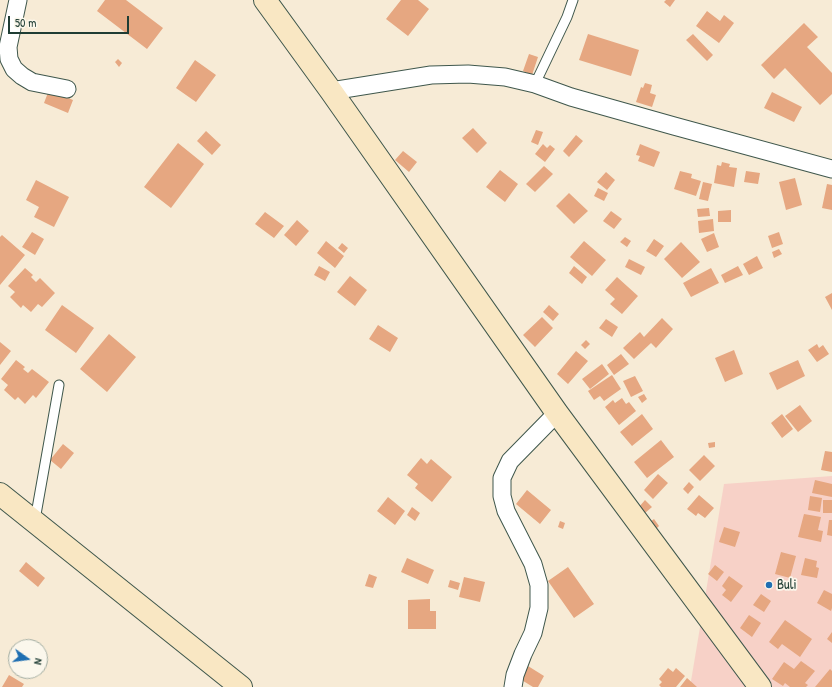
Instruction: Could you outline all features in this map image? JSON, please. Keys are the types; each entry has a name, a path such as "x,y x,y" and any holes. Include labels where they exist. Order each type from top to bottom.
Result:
{"street":[{"path":"18,0 8,47 9,59 14,69 32,82 67,89"},
{"path":"265,0 331,91 557,413 760,687"},
{"path":"331,91 431,75 468,74 505,77 535,84 571,97 674,126 832,169"},
{"path":"513,687 515,675 533,633 539,608 538,585 533,564 506,511 502,496 502,478 510,462 557,413"},
{"path":"4,500 34,521 241,687"}],"lane":[{"path":"535,84 567,18 573,0"},
{"path":"34,521 59,385"}],"shaded area":[{"name":"Buli","path":"832,476 832,687 690,687 724,484"}],"building":[{"path":"105,0 126,0 163,28 147,49 97,11"},
{"path":"401,0 418,0 429,9 408,36 386,19"},
{"path":"666,0 675,0 670,7 664,2"},
{"path":"707,11 720,21 724,15 734,23 719,43 696,26"},
{"path":"804,23 818,37 807,47 832,73 832,94 820,105 785,68 774,79 761,65"},
{"path":"588,34 639,50 631,76 579,60"},
{"path":"693,34 713,55 707,61 686,40"},
{"path":"529,54 538,57 532,75 523,71"},
{"path":"118,59 122,63 119,67 115,62"},
{"path":"195,60 216,75 196,102 176,88"},
{"path":"645,83 652,85 650,93 656,95 652,107 636,102 641,87 643,88"},
{"path":"49,90 73,100 68,113 44,103"},
{"path":"772,92 802,107 794,122 764,108"},
{"path":"473,128 487,143 477,153 462,138"},
{"path":"536,130 543,132 538,145 531,142"},
{"path":"206,131 221,145 212,155 197,141"},
{"path":"576,135 583,141 569,157 563,151"},
{"path":"178,143 204,164 171,208 144,187"},
{"path":"543,144 547,148 550,145 555,149 545,162 535,154"},
{"path":"640,144 660,152 654,167 638,161 640,156 636,155"},
{"path":"403,151 417,162 409,172 395,160"},
{"path":"722,162 730,164 729,167 737,168 734,187 714,183 717,165 721,166"},
{"path":"544,166 553,174 535,192 526,184"},
{"path":"500,170 518,184 505,202 486,187"},
{"path":"680,171 692,174 691,178 701,181 696,196 674,189"},
{"path":"746,171 760,173 758,184 744,182"},
{"path":"606,172 615,180 607,190 597,182"},
{"path":"795,178 802,205 786,210 779,182"},
{"path":"36,180 69,197 54,227 34,217 39,207 26,200"},
{"path":"703,182 712,184 708,201 699,199"},
{"path":"827,184 832,185 832,210 822,208"},
{"path":"598,188 608,193 604,201 594,196"},
{"path":"569,193 588,211 574,224 556,206"},
{"path":"709,208 710,216 698,217 697,209"},
{"path":"731,210 731,222 718,222 718,211"},
{"path":"611,211 622,219 614,229 603,221"},
{"path":"265,212 284,226 274,238 255,224"},
{"path":"713,219 714,231 699,233 698,221"},
{"path":"297,220 309,231 296,246 284,235"},
{"path":"32,232 44,239 35,255 22,247"},
{"path":"779,232 783,244 772,248 768,236"},
{"path":"714,233 719,247 707,252 701,239"},
{"path":"2,235 25,255 0,285 0,237"},
{"path":"625,237 631,241 627,247 620,242"},
{"path":"654,239 664,246 656,257 646,251"},
{"path":"326,241 344,256 335,268 317,253"},
{"path":"584,241 606,260 592,276 570,257"},
{"path":"681,242 700,262 682,278 664,259"},
{"path":"342,243 348,248 344,253 338,248"},
{"path":"779,249 782,254 774,258 772,252"},
{"path":"757,256 763,268 749,275 743,264"},
{"path":"629,259 645,267 641,275 625,267"},
{"path":"319,266 330,272 325,281 314,275"},
{"path":"574,266 587,277 582,284 569,273"},
{"path":"738,266 743,275 725,283 721,275"},
{"path":"25,268 33,275 31,277 36,282 40,278 55,293 42,307 38,304 31,312 23,305 21,308 10,297 15,292 8,286"},
{"path":"711,268 719,283 691,297 683,283"},
{"path":"350,276 367,290 355,306 337,292"},
{"path":"617,277 638,296 622,314 610,304 615,299 605,290"},
{"path":"832,293 832,310 825,297"},
{"path":"62,305 94,328 76,353 45,330"},
{"path":"549,305 559,314 553,321 543,312"},
{"path":"542,317 553,328 535,347 523,335"},
{"path":"662,318 673,329 656,348 651,343 634,359 623,348 640,332 644,337"},
{"path":"606,319 618,327 612,337 599,328"},
{"path":"378,325 398,338 390,352 369,339"},
{"path":"109,334 136,357 107,392 80,369"},
{"path":"586,340 590,344 585,349 581,345"},
{"path":"0,342 11,351 0,365"},
{"path":"817,344 819,348 823,345 829,354 817,362 808,350"},
{"path":"734,350 743,374 725,382 715,358"},
{"path":"576,351 588,361 568,384 557,374"},
{"path":"621,354 629,364 614,375 607,365"},
{"path":"16,360 25,367 23,369 28,373 32,369 49,382 36,398 33,395 25,404 18,397 15,400 4,390 8,385 1,379"},
{"path":"798,360 805,376 777,390 769,373"},
{"path":"602,364 609,374 590,389 582,379"},
{"path":"612,375 621,389 604,401 600,396 594,400 588,391"},
{"path":"635,376 643,391 631,397 623,381"},
{"path":"644,394 647,399 642,403 638,397"},
{"path":"622,398 626,404 629,402 636,411 619,425 605,407 613,400 615,403"},
{"path":"800,405 812,421 798,432 785,416"},
{"path":"642,414 653,429 632,446 620,432"},
{"path":"782,414 793,429 782,438 771,423"},
{"path":"661,440 674,457 647,478 634,462"},
{"path":"715,442 715,447 709,448 708,443"},
{"path":"63,444 74,453 61,469 50,460"},
{"path":"825,451 832,452 832,472 821,470"},
{"path":"704,455 715,466 700,481 689,470"},
{"path":"421,458 427,464 431,459 452,477 432,502 415,488 418,484 407,475"},
{"path":"658,474 668,483 653,499 644,490"},
{"path":"815,480 832,484 832,497 812,493"},
{"path":"689,482 694,487 688,494 683,489"},
{"path":"527,490 551,510 540,524 516,504"},
{"path":"699,495 714,508 705,518 698,513 696,516 687,509"},
{"path":"810,496 822,498 820,512 808,510"},
{"path":"388,497 405,511 395,525 377,511"},
{"path":"645,500 652,507 645,513 639,507"},
{"path":"823,500 832,500 832,513 823,513"},
{"path":"412,507 420,513 415,521 407,515"},
{"path":"804,514 821,517 818,530 823,531 821,542 798,537"},
{"path":"654,519 659,526 656,529 650,522"},
{"path":"829,520 832,520 832,536 827,535"},
{"path":"560,521 565,523 563,529 558,527"},
{"path":"724,527 740,532 735,547 719,542"},
{"path":"781,552 796,556 790,578 775,574"},
{"path":"407,558 434,570 428,584 401,572"},
{"path":"805,558 817,561 816,567 819,568 817,578 801,575"},
{"path":"26,562 45,578 38,587 19,571"},
{"path":"715,565 724,572 717,581 708,574"},
{"path":"568,567 594,604 574,618 548,581"},
{"path":"369,574 377,577 373,588 365,586"},
{"path":"729,576 743,586 731,602 722,595 726,590 722,586"},
{"path":"464,577 485,582 480,602 459,597"},
{"path":"450,580 460,583 458,590 448,587"},
{"path":"824,590 832,594 831,611 817,603"},
{"path":"761,594 771,601 764,612 753,605"},
{"path":"430,599 430,611 436,611 436,629 408,629 408,600"},
{"path":"749,615 761,623 752,637 740,628"},
{"path":"785,620 812,639 800,657 782,644 778,649 769,642"},
{"path":"832,632 832,643 827,639"},
{"path":"801,661 815,671 805,683 808,685 806,687 790,687 785,683 783,686 772,679 784,662 794,669"},
{"path":"528,666 544,676 538,687 533,687 520,679"},
{"path":"668,668 673,672 676,668 685,676 676,687 661,687 659,685 662,682 659,679"},
{"path":"830,669 832,671 832,687 815,687"},
{"path":"8,677 8,679 16,679 24,684 22,687 2,687"},
{"path":"687,678 697,687 680,687"}],"place":[{"name":"Buli","path":"769,585"}]}
